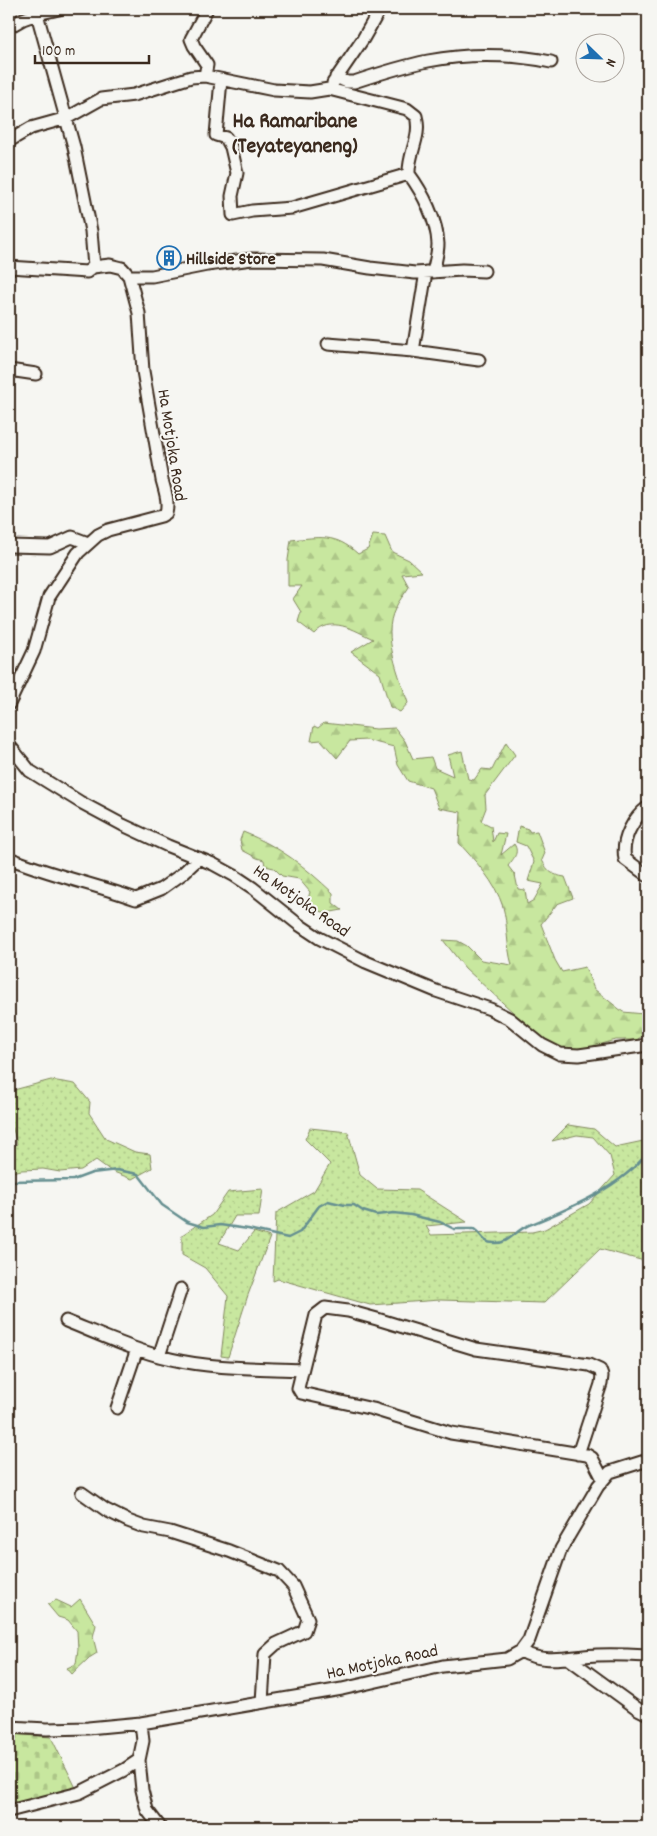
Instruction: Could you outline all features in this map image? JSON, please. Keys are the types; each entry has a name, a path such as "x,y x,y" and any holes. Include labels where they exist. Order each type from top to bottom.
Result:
{"street":[{"path":"9,27 23,18 58,9"},
{"path":"205,76 207,65 194,46 192,39 207,9"},
{"path":"329,89 363,39 380,9"},
{"path":"37,14 67,118 85,200 94,267"},
{"path":"336,77 347,82 354,82 430,61 494,55 551,62"},
{"path":"9,141 31,128 67,118 100,99 134,95 191,77 205,76 274,90 310,92 329,89 398,106 412,112 416,116 418,135 409,164 409,174 420,191 436,229 438,245 430,272 413,351"},
{"path":"221,80 216,134 226,138 231,147 236,173 232,196 233,214 292,208 409,174"},
{"path":"9,266 87,272 94,267 104,265 122,268 129,276 152,276 207,265 252,259 323,260 370,268 430,272 484,271"},
{"name":"Ha Motjoka Road","path":"9,704 34,651 48,597 78,553 88,543 108,530 166,513 166,495 154,442 149,397 143,371 139,312 129,276"},
{"path":"328,344 413,351 479,360"},
{"path":"9,370 36,374"},
{"path":"9,546 50,547 72,537 88,543"},
{"name":"Ha Motjoka Road","path":"9,745 30,771 80,802 149,837 228,872 254,888 298,924 340,949 436,991 497,1012 526,1030 542,1045 560,1054 579,1055 648,1045"},
{"path":"648,807 634,821 626,839 624,852 625,859 648,876"},
{"path":"9,858 33,868 112,890 136,899 161,889 182,874 199,858"},
{"path":"159,1356 181,1289"},
{"path":"578,1454 601,1384 602,1376 600,1370 589,1365 476,1349 348,1311 325,1308 316,1315 298,1388 300,1393 374,1409 450,1433 578,1454 592,1458 603,1479"},
{"path":"66,1321 137,1349 173,1360 215,1365 302,1370"},
{"path":"117,1408 137,1349"},
{"path":"648,1460 617,1469 603,1479 586,1504 561,1549 534,1631 521,1651 530,1657 648,1656"},
{"path":"82,1493 106,1510 128,1521 229,1551 279,1571 293,1586 308,1619 304,1630 276,1644 265,1654 262,1702"},
{"name":"Ha Motjoka Road","path":"9,1727 47,1729 88,1728 141,1722 342,1689 443,1666 507,1658 521,1651"},
{"path":"568,1658 638,1709 648,1714"},
{"path":"141,1722 143,1741 139,1760 142,1790 147,1810 160,1827"},
{"path":"9,1811 79,1793 124,1770 139,1760"}],"green space":[{"path":"373,535 385,536 392,552 409,560 422,572 402,574 409,587 396,606 391,620 390,631 393,656 408,703 400,712 390,707 380,674 351,652 373,639 350,628 335,625 321,628 314,634 298,622 301,612 293,599 302,586 288,586 288,560 291,540 327,538 350,547 358,554 368,549"},
{"path":"324,723 376,729 395,728 405,741 413,759 431,757 435,768 453,776 448,755 462,751 468,779 474,780 482,769 492,770 506,742 515,755 485,795 486,808 481,821 491,826 493,842 497,833 506,834 501,855 514,844 516,847 514,858 508,866 515,875 518,889 525,890 527,904 534,900 543,884 528,881 534,862 526,846 516,842 519,826 528,829 530,832 537,831 545,853 542,860 544,864 551,872 565,877 573,898 557,904 541,924 555,960 562,972 585,967 594,989 623,1012 644,1014 648,1012 648,1031 637,1040 616,1040 584,1049 560,1048 540,1037 465,968 443,940 458,941 467,946 481,960 512,965 505,914 500,898 484,872 459,843 461,812 439,808 431,788 408,781 398,765 394,747 366,740 350,741 337,758 321,740 311,741 314,726 318,728"},
{"path":"243,832 269,844 302,866 333,893 333,903 342,910 326,913 306,906 310,892 299,879 282,876 274,868 265,866 264,860 242,850 240,840"},
{"path":"51,1080 75,1084 90,1102 89,1113 106,1139 135,1152 150,1154 152,1168 132,1179 111,1171 96,1160 81,1170 60,1172 43,1169 21,1170 9,1173 9,1151 17,1144 10,1118 10,1091"},
{"path":"568,1125 594,1129 615,1147 648,1140 648,1262 600,1249 544,1303 440,1300 370,1305 278,1279 273,1281 276,1213 314,1191 330,1164 305,1139 310,1128 348,1132 360,1175 377,1189 417,1190 467,1222 426,1226 431,1235 532,1232 545,1229 589,1204 615,1175 610,1156 593,1137 577,1135 552,1141"},
{"path":"263,1189 259,1216 235,1216 219,1243 239,1250 254,1232 270,1237 248,1295 228,1357 221,1356 228,1296 205,1268 182,1255 182,1235 212,1215 228,1192"},
{"path":"80,1599 96,1625 93,1637 97,1653 72,1674 67,1668 76,1664 78,1649 77,1631 68,1620 58,1617 48,1605 56,1600 71,1607"},
{"path":"9,1734 51,1737 76,1788 41,1800 9,1807"}],"waterway":[{"path":"9,1181 73,1180 92,1173 117,1170 138,1174 162,1205 187,1222 204,1227 220,1225 288,1238 300,1232 319,1206 328,1201 354,1205 363,1211 376,1215 394,1213 411,1215 440,1222 454,1229 474,1229 487,1242 499,1243 523,1228 576,1205 609,1187 637,1165 648,1152"}],"place":[{"name":"Hillside Store","path":"169,258"}],"district":[{"name":"Ha Ramaribane (Teyateyaneng)","path":"295,132"}]}
